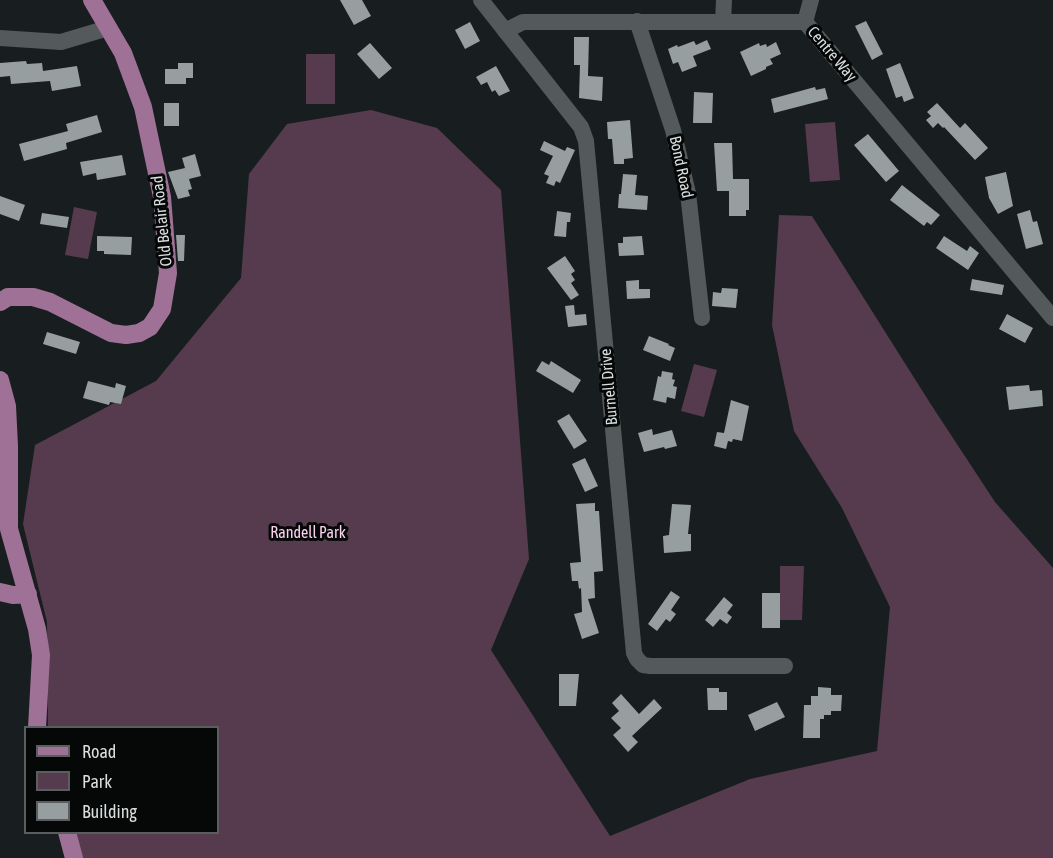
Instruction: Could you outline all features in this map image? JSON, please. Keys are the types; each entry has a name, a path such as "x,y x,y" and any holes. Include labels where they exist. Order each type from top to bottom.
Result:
{"main road":[{"name":"Old Belair Road","path":"0,302 8,297 33,297 111,333 126,335 139,333 150,327 162,309 168,273 162,197 142,107 123,53 92,0"},
{"path":"0,380 7,406 9,529 37,629 41,655 37,726"},
{"path":"0,592 13,596 28,594"},
{"path":"68,834 74,858"}],"street":[{"name":"Burnell Drive","path":"481,0 581,127 586,141 634,653 643,665 650,666 785,666"},
{"path":"723,22 724,0"},
{"path":"805,22 811,0"},
{"name":"Bond Road","path":"637,21 673,130 688,193 702,318"},
{"name":"Centre Way","path":"505,31 523,22 805,22 1053,318"},
{"path":"0,38 61,42 108,28"}],"green space":[{"path":"306,54 335,54 335,104 306,104"},
{"name":"Randell Park","path":"371,110 437,128 501,190 529,559 491,650 610,836 750,779 877,751 890,607 842,508 794,431 772,325 779,215 812,216 995,502 1053,568 1053,858 80,858 76,834 219,834 219,726 48,726 47,622 23,524 35,445 156,381 241,278 249,174 287,124"},
{"path":"835,122 840,180 810,182 805,124"},
{"path":"74,207 97,212 88,259 65,255"},
{"path":"694,364 717,370 704,417 681,411"},
{"path":"780,566 804,566 802,620 780,620"}],"building":[{"path":"340,0 362,0 371,16 354,25"},
{"path":"866,21 883,54 872,60 855,26"},
{"path":"470,22 480,41 465,49 455,30"},
{"path":"574,37 589,37 588,76 603,77 602,101 579,98 580,65 574,65"},
{"path":"707,40 711,49 693,56 697,66 682,72 678,62 673,64 668,49 694,41 696,45"},
{"path":"776,42 781,54 770,59 773,64 751,76 740,52 759,43 760,46 766,44 767,47"},
{"path":"370,43 392,68 379,79 357,54"},
{"path":"26,61 27,64 42,63 43,71 77,66 81,86 52,91 50,81 11,84 10,76 0,77 0,63"},
{"path":"178,63 193,63 193,78 186,78 186,84 165,84 165,69 178,69"},
{"path":"900,63 914,98 904,102 902,96 896,98 886,69"},
{"path":"496,66 510,91 499,96 495,90 492,92 487,82 481,85 476,77"},
{"path":"815,87 816,90 825,88 828,99 774,113 771,99"},
{"path":"694,92 713,93 712,123 693,123"},
{"path":"164,103 179,103 179,126 164,126"},
{"path":"937,103 960,128 965,123 988,148 975,160 944,127 938,123 933,128 926,120 931,116 927,112"},
{"path":"97,115 102,132 66,143 67,149 24,161 19,144 68,131 66,124"},
{"path":"630,120 633,158 624,159 624,164 614,164 612,139 608,139 607,122"},
{"path":"868,134 899,171 886,182 854,145"},
{"path":"544,141 565,151 567,147 575,150 560,183 556,181 554,186 546,183 549,176 544,174 553,156 540,150"},
{"path":"714,143 732,143 733,179 749,179 749,210 746,210 746,216 729,216 729,191 717,191"},
{"path":"195,154 201,176 189,179 192,189 188,190 190,196 178,199 168,172 185,168 182,158"},
{"path":"122,155 126,175 97,180 96,173 83,176 80,162"},
{"path":"1006,172 1013,206 998,214 989,198 985,177"},
{"path":"623,174 637,175 635,195 648,196 647,210 618,208"},
{"path":"902,185 940,215 931,225 927,222 924,226 890,200"},
{"path":"0,196 25,205 19,221 0,214"},
{"path":"1030,210 1033,222 1037,221 1043,244 1026,249 1017,214"},
{"path":"557,211 571,213 570,222 567,222 566,237 554,236"},
{"path":"42,213 69,217 67,228 40,224"},
{"path":"176,235 185,235 184,261 178,261"},
{"path":"97,236 132,237 131,255 104,254 104,251 97,251"},
{"path":"642,236 644,255 619,256 618,243 623,243 623,237"},
{"path":"944,236 967,251 970,246 979,253 968,270 936,248"},
{"path":"565,256 575,271 571,274 575,280 571,283 579,295 571,300 547,268"},
{"path":"972,279 1004,285 1002,295 970,290"},
{"path":"639,280 639,289 650,289 650,298 627,299 626,281"},
{"path":"722,288 738,289 736,308 712,306 713,292 721,293"},
{"path":"574,305 575,315 586,314 587,325 568,327 565,306"},
{"path":"1007,314 1033,328 1025,343 999,329"},
{"path":"47,332 80,342 76,354 43,344"},
{"path":"649,336 675,348 670,361 643,350"},
{"path":"542,361 549,365 551,361 581,380 573,393 536,371"},
{"path":"662,371 673,373 672,379 675,380 673,386 677,387 675,399 667,397 666,403 653,400 658,376 661,377"},
{"path":"88,381 115,388 116,383 126,386 121,404 110,402 109,405 83,398"},
{"path":"1029,385 1030,391 1042,390 1043,406 1009,410 1006,387"},
{"path":"731,400 749,406 742,441 733,439 732,442 728,441 726,449 714,446 717,432 724,433"},
{"path":"569,414 587,441 574,449 557,421"},
{"path":"652,429 653,435 672,430 677,446 644,452 638,433"},
{"path":"585,458 598,486 585,492 572,464"},
{"path":"595,503 595,511 599,511 603,571 594,572 595,598 588,599 599,633 582,639 574,614 582,612 581,588 579,589 578,581 572,581 570,563 581,562 576,504"},
{"path":"672,504 691,505 688,534 691,534 691,551 664,553 663,536 669,535"},
{"path":"671,591 680,597 671,610 676,614 670,622 666,619 657,631 648,624"},
{"path":"762,593 780,593 780,628 762,628"},
{"path":"724,597 733,605 727,613 732,617 727,624 720,619 713,627 705,620"},
{"path":"559,674 579,674 576,706 559,706"},
{"path":"818,687 831,688 831,695 842,695 841,711 831,711 831,715 824,715 824,719 820,719 820,738 803,738 804,705 811,705 811,696 818,696"},
{"path":"707,688 719,688 719,692 727,692 727,710 708,710"},
{"path":"621,694 639,714 654,699 662,708 632,736 638,742 628,752 613,735 621,728 611,718 619,711 612,703"},
{"path":"777,702 785,717 755,731 748,715"}]}
